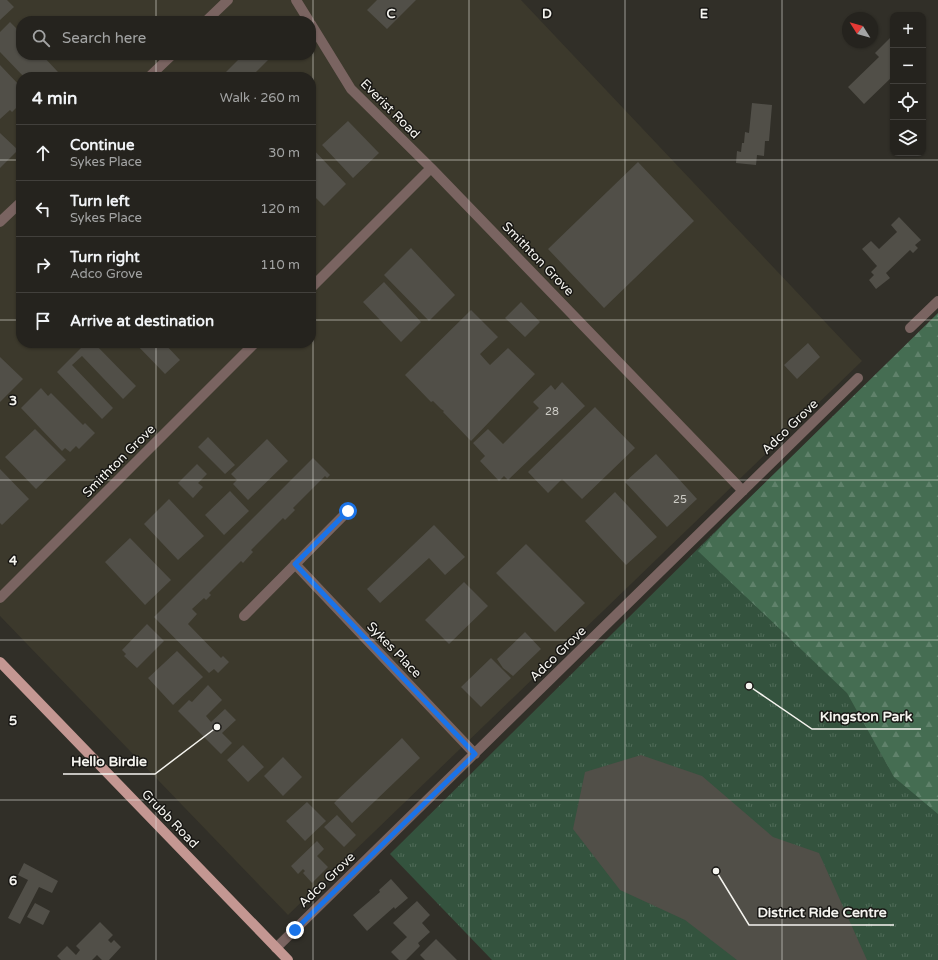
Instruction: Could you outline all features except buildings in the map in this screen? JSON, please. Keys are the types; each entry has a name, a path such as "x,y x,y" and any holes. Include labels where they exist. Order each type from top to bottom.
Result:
{"main road":[{"name":"Grubb Road","path":"0,662 288,960"}],"street":[{"path":"211,16 228,0"},
{"path":"296,0 306,16"},
{"name":"Everist Road","path":"316,32 351,89 431,168"},
{"path":"154,72 167,60"},
{"path":"316,283 431,168"},
{"name":"Smithton Grove","path":"431,168 743,491"},
{"path":"0,222 16,207"},
{"path":"910,328 938,301"},
{"name":"Smithton Grove","path":"0,598 251,348"},
{"name":"Adco Grove","path":"276,948 858,378"},
{"path":"244,616 348,511"},
{"name":"Sykes Place","path":"295,564 475,754"}],"shaded area":[{"path":"0,0 521,0 862,361 288,915 0,616"}],"green space":[{"path":"938,313 938,814 894,777 847,693 698,551 729,518"},
{"path":"938,314 938,960 492,960 390,854 729,518"}],"place":[{"name":"Kingston Park","path":"749,686"},
{"name":"Hello Birdie","path":"217,727"},
{"name":"District Ride Centre","path":"716,871"}],"route":[{"path":"295,930 475,754 295,564 348,511"}]}
